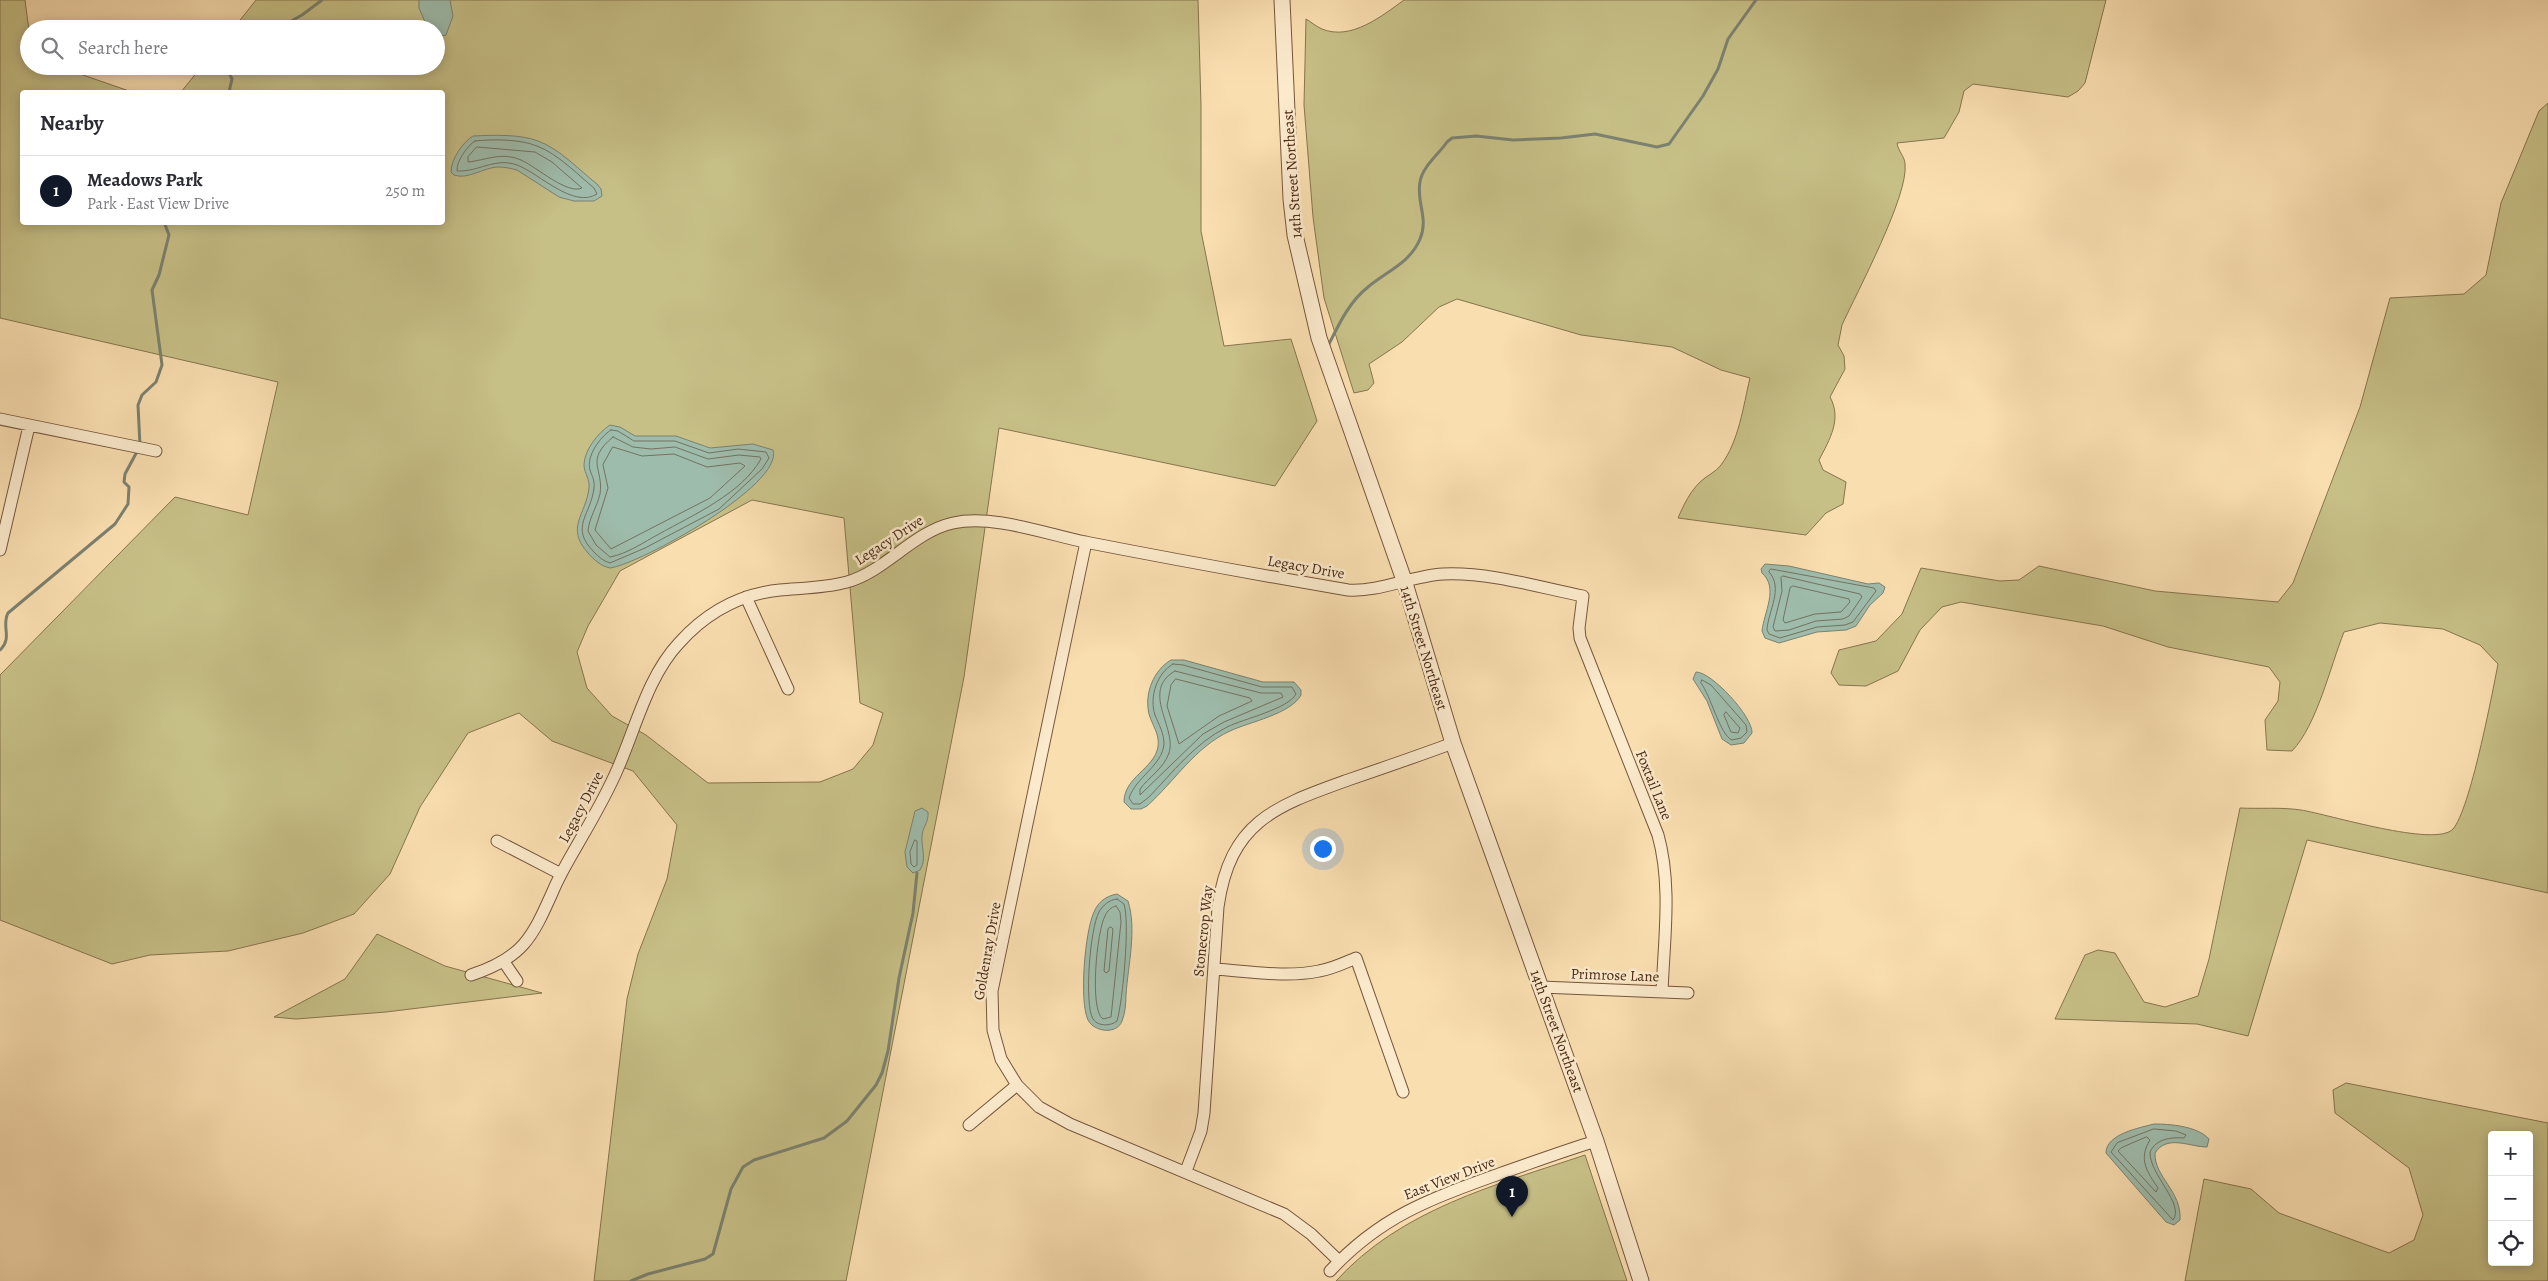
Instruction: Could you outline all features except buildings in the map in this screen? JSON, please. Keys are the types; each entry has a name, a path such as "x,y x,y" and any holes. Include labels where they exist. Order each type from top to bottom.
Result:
{"street":[{"name":"14th Street Northeast","path":"1282,0 1291,199 1295,235 1319,338 1404,580 1453,743 1596,1141 1641,1281"},
{"path":"0,419 156,451"},
{"path":"0,550 30,426"},
{"name":"Legacy Drive","path":"471,975 504,962 537,928 561,874 617,771 651,687 670,654 709,615 746,597 763,592 847,582 863,576 937,527 969,520 999,523 1086,542 1348,590 1376,590 1404,580 1440,574 1469,574 1584,596"},
{"name":"Goldenray Drive","path":"1086,542 992,991 991,1017 1001,1060 1017,1085 1050,1115 1284,1214 1311,1234 1339,1261"},
{"name":"Foxtail Lane","path":"1584,596 1580,616 1580,638 1658,834 1662,852 1666,885 1662,992"},
{"path":"746,597 788,689"},
{"name":"Stonecrop Way","path":"1186,1171 1201,1130 1204,1113 1218,907 1225,875 1232,856 1260,821 1293,800 1453,743"},
{"path":"497,841 561,874"},
{"path":"1214,969 1276,974 1311,973 1334,967 1356,958 1402,1092"},
{"path":"504,962 517,981"},
{"name":"Primrose Lane","path":"1541,987 1688,992"},
{"path":"969,1125 1017,1085"},
{"name":"East View Drive","path":"1330,1271 1363,1239 1402,1212 1452,1191 1596,1141"}],"shaded area":[{"path":"0,0 25,0 28,20 20,20 20,75 83,75 126,90 20,90 20,225 445,225 445,90 183,90 195,75 445,75 445,20 240,20 256,0 1198,0 1201,106 1201,231 1224,346 1291,339 1317,421 1275,486 999,428 964,677 846,1281 594,1281 627,999 638,954 667,879 677,825 633,771 552,741 519,713 468,733 420,807 390,874 354,914 303,933 228,951 150,955 112,964 0,920 0,675 175,497 248,515 278,382 0,318","holes":["752,500 844,518 860,703 883,713 873,745 853,769 820,782 708,783 646,735 612,716 587,688 577,652 588,626 620,571"]},
{"path":"1404,0 2106,0 2085,83 2078,91 2068,97 1973,84 1964,91 1959,112 1944,138 1897,143 1905,161 1904,178 1899,198 1881,244 1842,325 1838,345 1844,356 1845,369 1830,397 1835,413 1835,421 1819,460 1823,470 1846,482 1843,504 1826,513 1806,535 1678,518 1693,490 1702,480 1719,467 1727,456 1740,423 1750,378 1721,370 1672,347 1581,335 1457,299 1439,307 1402,342 1369,364 1374,383 1368,390 1354,393 1324,298 1313,217 1304,105 1306,19 1322,29 1344,32 1366,25"},
{"path":"2548,103 2548,893 2307,840 2248,1036 2197,1024 2055,1019 2085,955 2098,950 2115,953 2144,1002 2165,1007 2198,996 2209,959 2240,808 2301,810 2380,828 2426,835 2443,834 2453,829 2460,818 2473,777 2498,664 2480,645 2443,629 2380,623 2344,632 2316,711 2301,740 2292,751 2267,750 2265,720 2278,701 2280,682 2269,667 2168,647 2103,626 1961,602 1942,607 1920,630 1898,671 1866,686 1839,685 1831,673 1839,650 1876,641 1902,614 1921,568 2000,581 2019,580 2039,566 2155,591 2278,602 2293,583 2360,407 2390,298 2464,294 2486,275 2501,203 2539,111"},
{"path":"377,934 445,966 542,993 386,1012 296,1019 274,1017 345,979"},
{"path":"2346,1083 2548,1123 2548,1281 2185,1281 2204,1179 2251,1189 2279,1213 2389,1253 2414,1240 2423,1215 2409,1168 2335,1113 2333,1090"},
{"path":"1585,1155 1627,1281 1336,1281 1362,1256 1390,1235 1420,1217 1484,1189"}],"water":[{"path":"419,0 450,0 453,16 446,35 445,20 424,20 419,8"},
{"path":"473,136 515,136 538,141 562,154 597,184 601,189 602,196 594,201 574,201 559,197 517,170 507,168 497,167 464,176 454,175 451,172 455,156"},
{"path":"610,425 620,427 635,436 676,436 710,448 753,444 773,450 770,465 756,483 734,502 707,521 650,553 610,568 598,562 588,553 581,544 577,528 589,488 584,466 586,454 596,437"},
{"path":"1765,564 1789,566 1868,584 1879,583 1885,587 1883,593 1870,605 1856,626 1846,630 1817,632 1779,643 1765,638 1762,631 1770,593 1767,579 1761,569"},
{"path":"1171,660 1184,660 1263,682 1294,682 1301,690 1301,695 1296,702 1279,712 1217,738 1195,755 1147,806 1141,809 1131,809 1124,802 1125,793 1134,779 1151,761 1158,747 1157,734 1149,714 1149,690 1155,676"},
{"path":"1696,672 1712,679 1721,687 1746,717 1751,726 1752,733 1744,743 1731,745 1722,739 1707,701 1693,679"},
{"path":"922,808 928,812 922,835 923,862 920,870 913,873 907,867 905,852 915,811"},
{"path":"1117,894 1128,901 1132,924 1126,1005 1119,1025 1111,1030 1105,1030 1091,1024 1085,1011 1084,966 1088,934 1094,912 1103,900"},
{"path":"2154,1124 2175,1125 2191,1129 2198,1131 2209,1139 2207,1147 2172,1143 2160,1147 2155,1153 2159,1170 2177,1201 2180,1220 2174,1225 2166,1222 2106,1153 2107,1146 2117,1137 2132,1130"}],"waterway":[{"path":"293,20 322,0"},
{"path":"1328,346 1355,299 1375,281 1404,261 1416,247 1423,224 1419,189 1421,176 1447,142 1452,138 1476,136 1513,140 1561,138 1595,134 1657,147 1669,144 1703,96 1718,69 1728,39 1756,0"},
{"path":"229,90 232,79 230,75"},
{"path":"0,650 6,641 6,618 8,613 115,524 128,504 129,487 124,482 125,474 140,446 138,405 142,395 156,382 162,365 152,290 159,275 169,235 165,225"},
{"path":"631,1281 648,1274 705,1259 713,1254 731,1189 743,1167 754,1160 824,1138 847,1121 876,1085 882,1073 888,1051 899,978 913,913 917,873"}],"place":[{"name":"Meadows Park","path":"1512,1217"}]}
